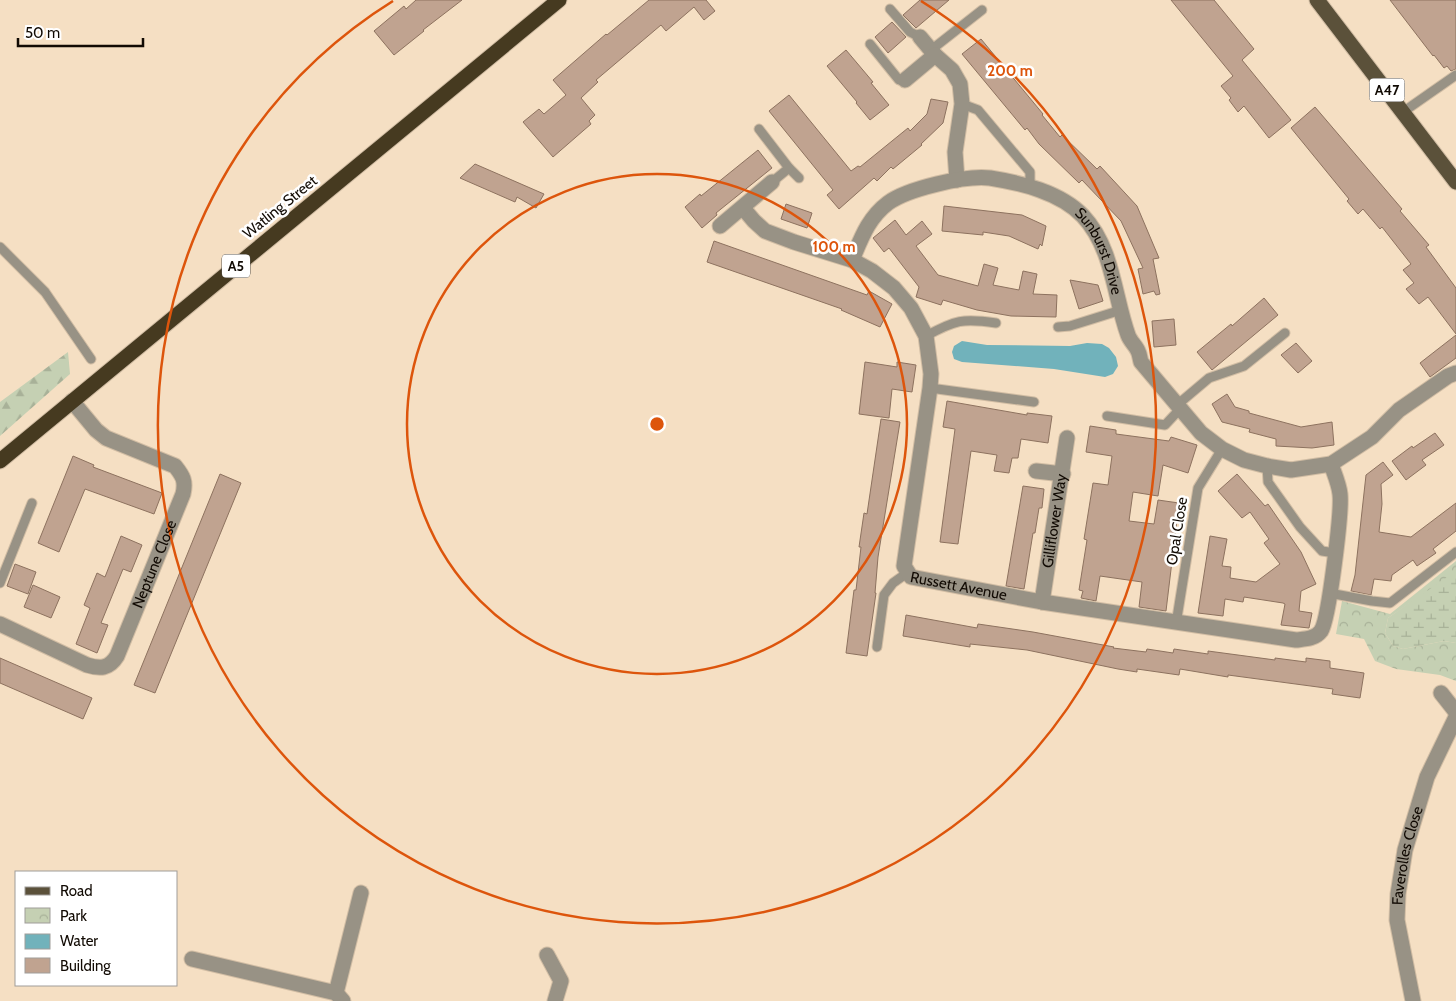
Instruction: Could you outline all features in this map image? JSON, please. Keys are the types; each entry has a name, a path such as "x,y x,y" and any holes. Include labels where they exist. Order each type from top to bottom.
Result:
{"highway":[{"name":"Watling Street","path":"0,461 559,0"}],"main road":[{"name":"A47","path":"1317,0 1456,182"}],"street":[{"path":"920,37 952,70 960,84 962,104 956,152 957,180"},
{"path":"905,80 933,52"},
{"name":"Sunburst Drive","path":"852,260 872,218 888,203 912,191 957,180 988,178 1030,187 1062,199 1083,215 1094,230 1105,251 1129,338 1138,351 1141,362 1201,433 1222,450 1244,460 1267,466 1291,470 1331,464 1372,437 1399,410 1448,376 1456,374"},
{"path":"720,226 772,182"},
{"name":"Russett Avenue","path":"743,208 765,231 852,260 872,271 894,288 911,308 926,336 931,374 930,388 904,566 911,577 1042,602 1176,624 1296,640 1311,638 1321,631 1335,554 1340,493 1331,464"},
{"name":"Neptune Close","path":"0,624 87,665 98,668 106,667 113,663 183,494 185,483 182,474 174,466 106,438 96,430 72,401"},
{"name":"Gilliflower Way","path":"1042,602 1067,438"},
{"path":"1036,471 1063,474"},
{"path":"1441,693 1456,712"},
{"name":"Faverolles Close","path":"1413,1001 1398,920 1398,894 1405,850 1427,777 1456,717"},
{"path":"192,959 340,997 361,894"},
{"path":"547,955 562,981 555,1001"}],"lane":[{"path":"890,9 910,32 920,37"},
{"path":"933,52 982,10"},
{"path":"870,44 900,80 905,80"},
{"path":"1403,112 1456,75"},
{"path":"962,104 978,110 1030,172 1030,187"},
{"path":"759,129 799,178"},
{"path":"772,182 789,168"},
{"path":"0,247 45,292 91,359"},
{"path":"1058,327 1070,326 1121,310"},
{"path":"926,336 955,321 966,320 996,323"},
{"path":"1107,416 1165,425 1178,407 1209,378 1244,366 1285,333"},
{"path":"930,388 1034,402"},
{"name":"Opal Close","path":"1176,624 1198,488 1222,450"},
{"path":"1267,466 1268,482 1300,527 1322,551 1335,554"},
{"path":"0,583 32,503"},
{"path":"1329,593 1372,602 1390,603 1456,552"},
{"path":"877,646 884,595 893,583 907,573"}],"green space":[{"path":"68,352 70,374 0,436 0,402"},
{"path":"1456,561 1456,571 1388,618 1385,633 1393,646 1403,649 1444,641 1456,643 1456,681 1440,675 1396,669 1375,661 1364,639 1336,634 1342,601 1390,614"},
{"path":"1453,571 1456,571 1456,643 1444,641 1403,649 1393,646 1385,633 1388,618"}],"water":[{"path":"962,341 987,345 1070,346 1087,343 1102,344 1109,348 1116,357 1118,366 1113,374 1105,377 1054,369 962,362 954,359 952,352 954,346"}],"building":[{"path":"416,0 462,0 394,55 374,31 404,6 406,9"},
{"path":"649,0 706,0 715,11 704,20 694,7 666,31 661,25 596,80 598,82 581,98 595,115 589,121 591,124 553,157 523,122 539,109 544,114 566,95 553,80"},
{"path":"920,0 949,0 916,28 903,15"},
{"path":"1171,0 1214,0 1254,49 1242,60 1291,120 1269,138 1244,106 1238,112 1229,100 1231,98 1221,86 1233,76"},
{"path":"1390,0 1456,0 1456,69 1451,71 1447,66 1444,68"},
{"path":"892,22 906,37 888,53 875,37"},
{"path":"981,39 1060,137 1062,135 1097,169 1100,166 1137,206 1159,258 1153,259 1160,294 1156,295 1154,291 1143,294 1138,269 1143,268 1121,221 1082,180 1079,183 1039,144 1027,128 1025,130 962,54"},
{"path":"846,50 873,82 871,83 889,105 870,120 827,66"},
{"path":"789,95 851,171 858,166 860,167 908,128 910,131 927,114 931,99 948,102 943,123 922,145 893,169 891,167 877,181 874,178 839,209 827,195 833,190 769,111"},
{"path":"1315,107 1402,209 1400,211 1429,245 1426,247 1456,288 1456,334 1428,297 1419,304 1406,289 1414,283 1403,270 1411,264 1382,227 1380,229 1363,209 1358,214 1347,201 1349,199 1291,128"},
{"path":"758,150 772,168 716,213 717,215 702,228 685,207"},
{"path":"475,164 544,194 536,208 517,197 515,202 460,178"},
{"path":"786,204 812,213 807,228 781,219"},
{"path":"944,206 1022,215 1046,226 1042,246 1040,244 1038,249 1009,236 983,232 983,235 942,231"},
{"path":"895,220 906,235 922,221 932,234 916,246 938,275 978,286 984,264 998,268 993,285 1019,290 1023,271 1037,274 1033,294 1057,295 1056,317 1011,316 977,310 943,300 941,305 916,297 919,287 889,248 884,252 873,238"},
{"path":"714,241 867,295 869,291 892,304 880,327 842,309 707,262"},
{"path":"1070,280 1098,285 1103,301 1079,309"},
{"path":"1264,298 1278,315 1212,370 1197,352 1231,324 1232,326"},
{"path":"1174,319 1176,345 1154,347 1152,321"},
{"path":"1456,335 1456,358 1430,377 1420,363"},
{"path":"1296,343 1312,361 1298,373 1281,355"},
{"path":"865,362 897,367 897,362 916,365 912,392 892,389 889,418 859,414"},
{"path":"1227,394 1235,407 1249,411 1249,413 1301,427 1332,422 1334,445 1312,448 1276,446 1276,439 1249,432 1250,429 1222,422 1212,404"},
{"path":"947,401 1027,415 1027,413 1052,416 1048,443 1021,439 1018,458 1012,458 1009,473 994,471 997,455 971,451 958,544 940,542 955,429 943,427"},
{"path":"881,419 900,422 878,557 876,593 867,656 846,653 854,590 856,590 864,513 867,514"},
{"path":"1090,426 1116,430 1116,434 1169,441 1171,437 1197,445 1188,473 1163,465 1158,496 1133,492 1129,521 1154,524 1158,500 1179,503 1166,611 1139,607 1142,582 1100,576 1096,601 1081,598 1083,591 1079,590 1087,540 1084,539 1093,483 1108,485 1112,456 1086,452"},
{"path":"1435,433 1444,445 1422,460 1426,465 1406,480 1392,461 1412,446 1413,448"},
{"path":"73,456 94,465 93,467 162,493 154,514 85,489 59,552 38,543"},
{"path":"1383,462 1393,475 1381,484 1382,504 1379,532 1411,537 1456,503 1456,531 1433,549 1436,553 1417,566 1413,560 1392,575 1391,581 1374,579 1371,595 1351,591 1355,575 1366,475"},
{"path":"220,474 241,483 155,693 134,685"},
{"path":"1237,474 1265,506 1268,504 1301,552 1316,584 1301,591 1299,611 1312,613 1309,628 1281,625 1285,604 1283,603 1244,597 1243,602 1225,599 1223,616 1198,613 1210,536 1227,539 1222,566 1231,567 1230,578 1256,582 1280,564 1264,543 1269,539 1250,512 1242,518 1218,491"},
{"path":"1023,486 1044,489 1042,508 1039,508 1035,533 1033,533 1024,589 1006,586"},
{"path":"121,536 142,545 131,572 123,569 101,623 108,625 97,653 76,644 90,608 84,605 97,573 105,577"},
{"path":"15,564 36,572 28,594 7,586"},
{"path":"33,585 60,597 51,618 24,607"},
{"path":"906,615 977,628 978,624 1033,632 1113,648 1146,652 1147,649 1173,653 1174,649 1208,654 1208,651 1275,660 1275,658 1306,662 1306,658 1330,661 1330,668 1364,673 1360,698 1332,694 1333,689 1228,675 1228,677 1180,669 1179,675 1137,669 1137,672 1027,650 970,644 970,647 903,636"},
{"path":"0,658 92,698 83,719 0,683"}]}
